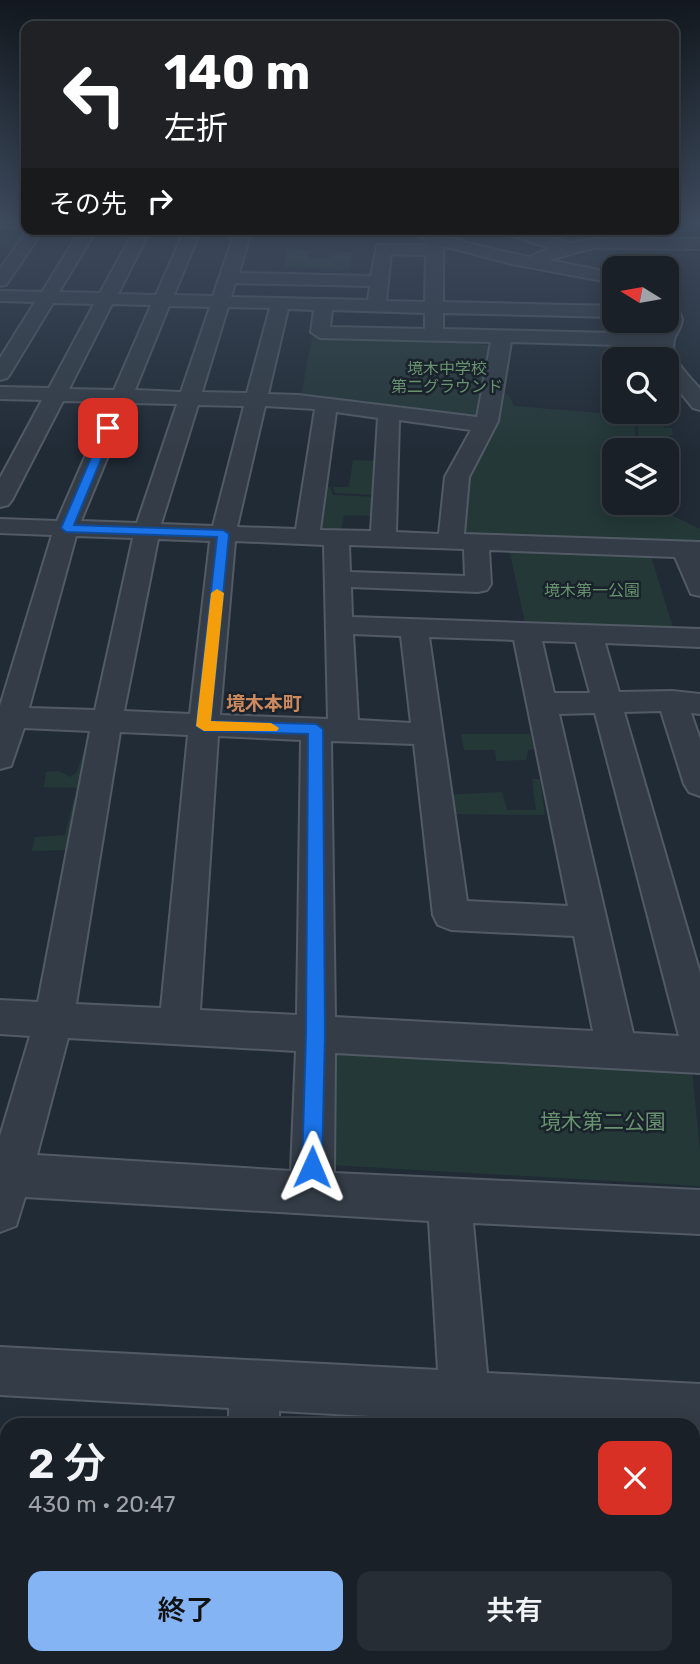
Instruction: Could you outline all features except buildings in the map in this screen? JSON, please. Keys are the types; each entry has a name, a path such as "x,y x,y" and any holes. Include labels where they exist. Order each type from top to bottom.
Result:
{"street":[{"path":"40,298 435,307 492,302 550,310 602,312"},
{"path":"0,374 48,298"},
{"path":"0,758 5,718 66,528 164,298"},
{"path":"222,298 147,531 107,722 54,1020 4,1186 312,1194 700,1212"},
{"path":"377,306 378,298"},
{"path":"435,298 435,334"},
{"path":"547,298 550,310"},
{"path":"0,500 107,299"},
{"path":"179,1027 223,534 280,304"},
{"path":"324,304 320,332 664,340"},
{"path":"669,333 664,340 664,351 669,364 699,398"},
{"path":"337,579 478,584 463,542 457,477 485,425 502,336"},
{"path":"0,393 326,405 485,425"},
{"path":"307,536 326,405"},
{"path":"383,539 389,413"},
{"path":"0,526 693,550 700,588"},
{"path":"312,1194 329,729 339,625 336,537"},
{"path":"339,625 700,638"},
{"path":"414,628 451,915 589,922"},
{"path":"526,632 617,1050"},
{"path":"588,634 700,1041"},
{"path":"541,704 686,702 700,784"},
{"path":"5,718 428,734"},
{"path":"0,1017 700,1055"},
{"path":"449,1200 466,1410"},
{"path":"0,1371 254,1405 466,1410 700,1409"}],"green space":[{"name":"境木中学校 第二グラウンド","path":"312,337 476,339 477,344 492,346 477,419 301,397"},
{"path":"508,394 514,406 602,413 602,424 636,424 635,438 602,438 602,515 671,515 700,529 700,544 464,539 465,479 495,395"},
{"path":"638,424 664,424 664,428 672,428 673,435 638,438"},
{"path":"353,460 378,461 375,495 335,493 333,487 349,487"},
{"path":"321,487 330,487 333,495 376,497 373,516 344,515 341,532 319,531"},
{"name":"境木第一公園","path":"509,549 650,553 674,631 526,627"},
{"path":"461,734 530,734 534,749 528,750 526,760 496,761 495,750 464,750"},
{"path":"85,747 90,747 83,788 44,787 46,772 59,771 70,777 77,772"},
{"path":"532,779 540,779 545,815 450,814 444,795 502,792 507,810 536,810"},
{"path":"82,797 67,850 32,851 35,837 65,835 74,798"},
{"name":"境木第二公園","path":"331,1050 692,1069 700,1152 700,1186 331,1165"}],"slow traffic":[{"path":"217,593 204,726 271,728"}],"district":[{"name":"境木本町","path":"264,703"}],"route":[{"path":"108,428 66,528 223,534 204,726 316,729 316,1034 312,1167"}]}
